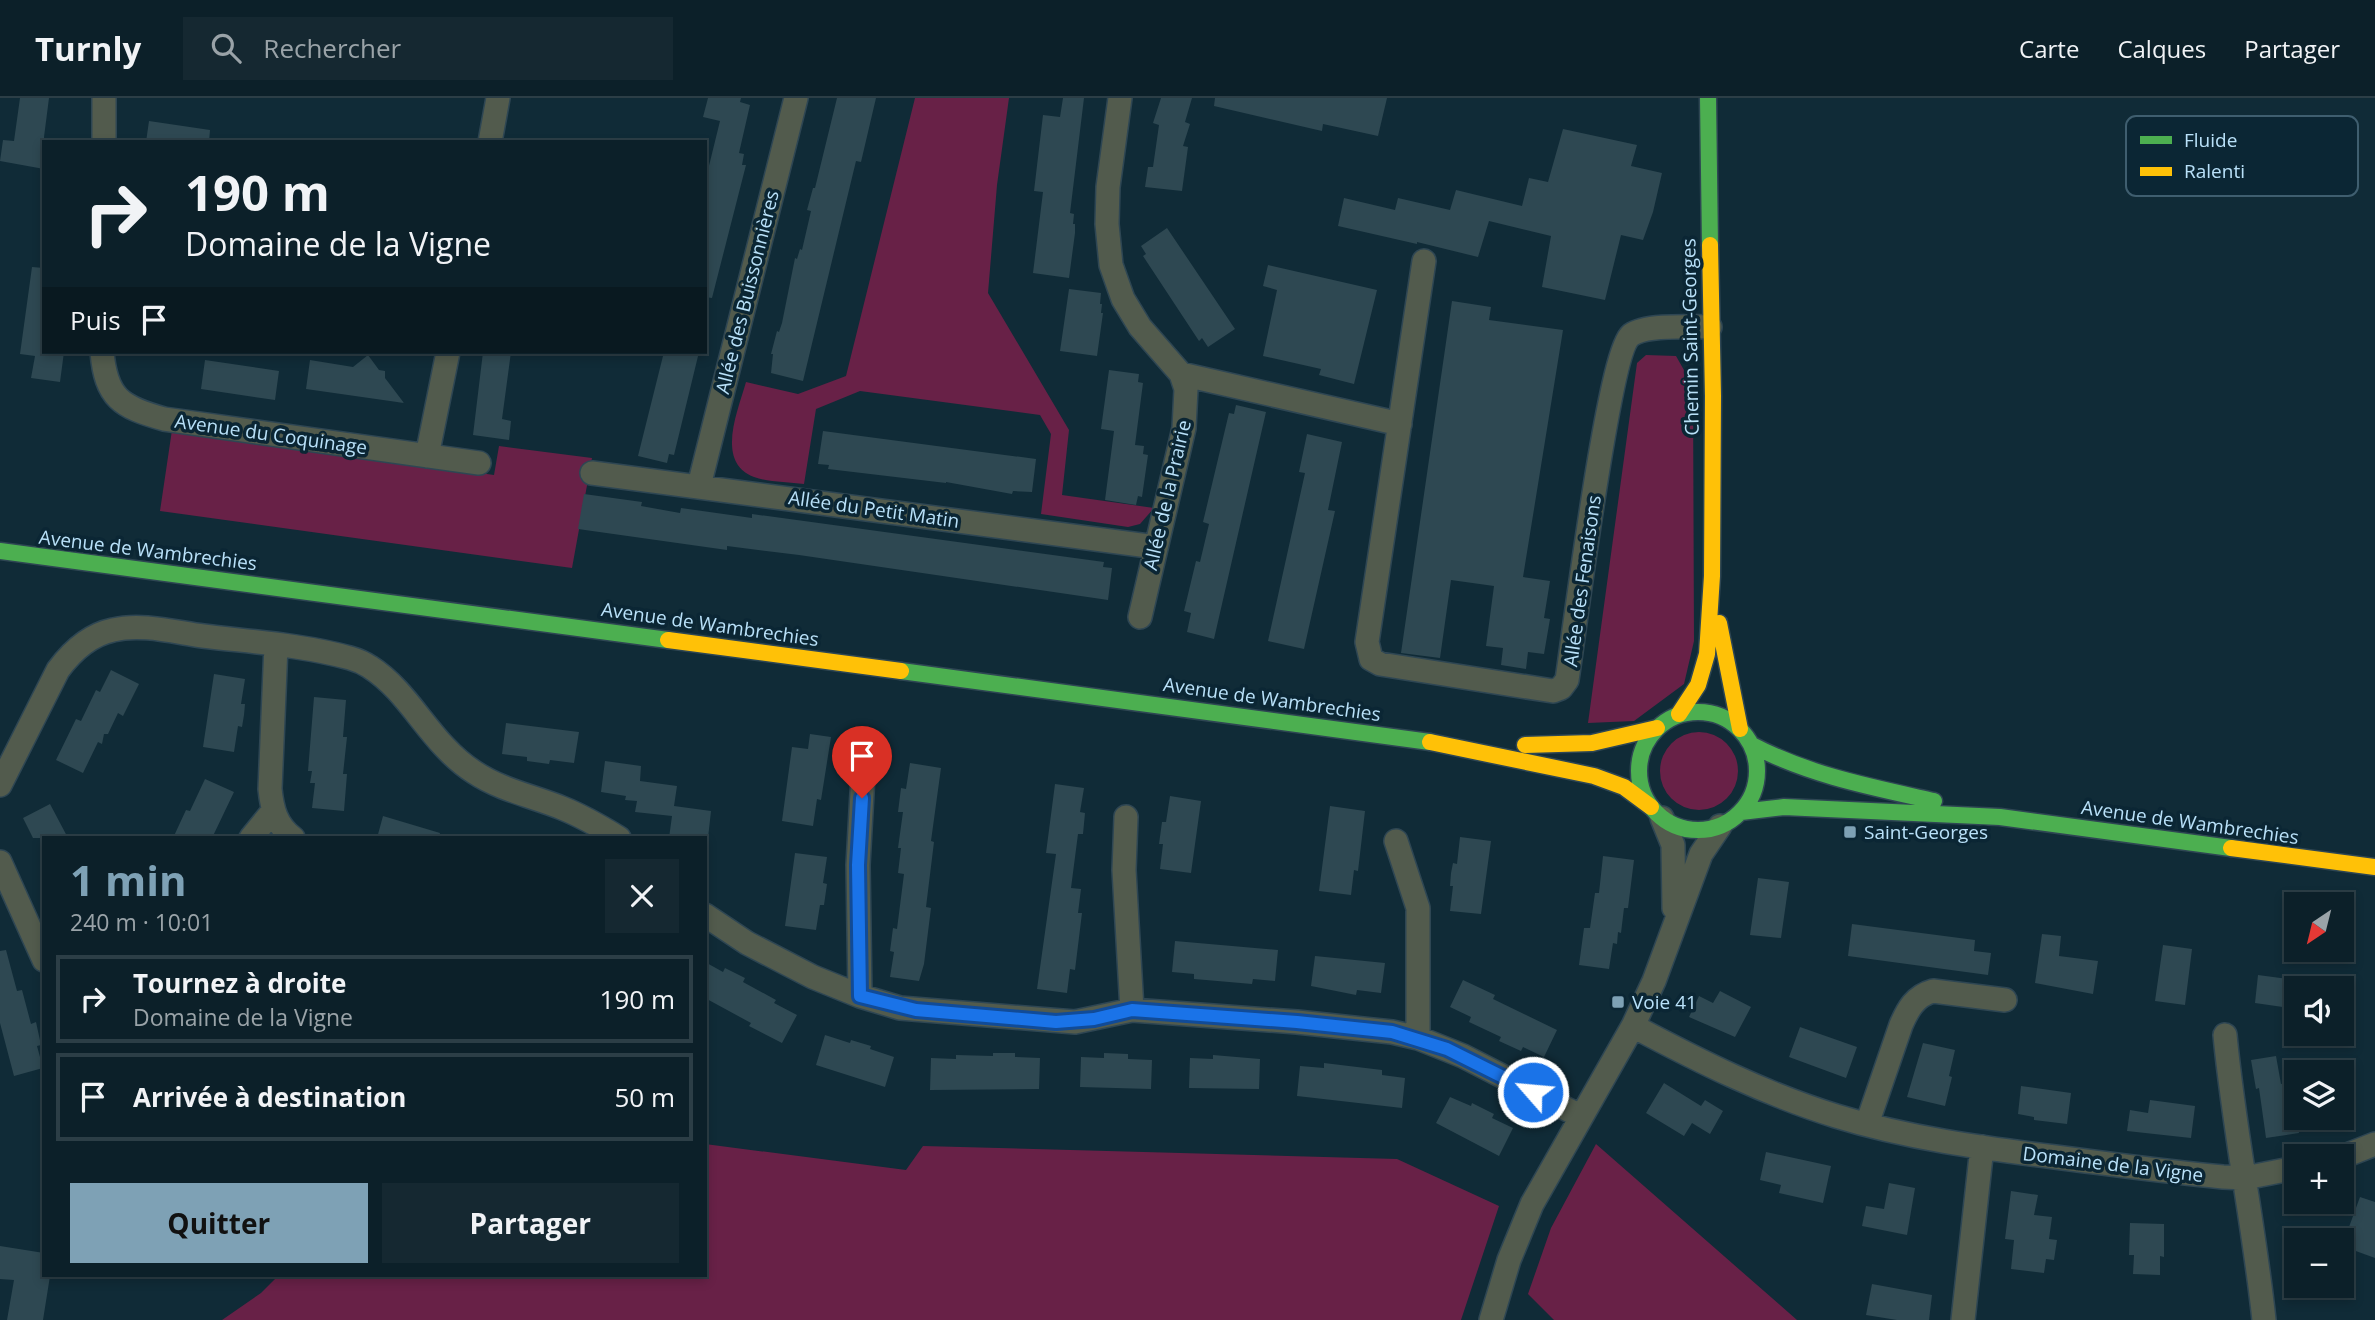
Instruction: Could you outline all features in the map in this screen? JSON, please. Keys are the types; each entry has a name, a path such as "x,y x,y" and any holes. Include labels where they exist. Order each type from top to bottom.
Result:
{"main road":[{"name":"Chemin Saint-Georges","path":"1679,714 1698,685 1707,654 1712,576 1708,98"},
{"name":"Avenue de Wambrechies","path":"0,551 1415,739 1594,776 1624,787 1657,813"},
{"name":"Chemin Saint-Georges","path":"1712,576 1720,632 1740,729"},
{"path":"1696,711 1727,719 1740,729 1752,745 1756,760 1756,784 1751,799 1741,812 1720,826 1690,830 1675,826 1657,813 1641,788 1639,766 1644,745 1657,728 1679,714 1696,711"},
{"name":"Avenue de Wambrechies","path":"1415,739 1570,747 1616,741 1657,728"},
{"name":"Avenue de Wambrechies","path":"1752,745 1806,769 2000,817"},
{"name":"Avenue de Wambrechies","path":"1741,812 1784,807 2000,817 2375,867"}],"street":[{"path":"104,98 104,140"},
{"path":"490,140 498,98"},
{"name":"Allée des Buissonnières","path":"699,486 796,98"},
{"path":"1120,98 1108,187 1107,224 1111,265 1123,299 1140,327 1181,374 1400,424"},
{"name":"Allée des Fenaisons","path":"1424,261 1367,642 1371,659 1380,664 1553,691 1561,688 1567,680 1606,417 1622,351 1628,339 1643,330 1710,327"},
{"name":"Avenue du Coquinage","path":"102,354 107,384 126,406 141,413 164,419 479,463"},
{"path":"427,456 448,354"},
{"name":"Allée de la Prairie","path":"1140,617 1184,428 1186,389 1181,374"},
{"name":"Allée du Petit Matin","path":"592,473 1156,547"},
{"path":"0,785 58,670 76,649 94,637 114,629 138,628 276,645 354,659 390,683 443,748 473,772 505,789 569,811 615,836"},
{"path":"276,645 270,789 273,811 290,836"},
{"path":"860,996 858,865 863,775"},
{"path":"253,836 273,811"},
{"path":"1657,813 1672,839 1674,853 1673,929"},
{"path":"1126,817 1124,870 1132,1010"},
{"path":"1491,1320 1523,1224 1545,1177 1617,1058 1633,1026 1701,854 1720,826"},
{"path":"1396,841 1418,908 1418,1038"},
{"path":"0,862 42,956"},
{"path":"707,916 770,955 860,996 916,1010 1056,1022 1094,1019 1132,1010 1356,1027 1418,1038 1463,1056 1580,1116"},
{"path":"1867,1124 1900,1025 1915,1000 1933,990 2005,1000"},
{"name":"Domaine de la Vigne","path":"1633,1026 1692,1058 1747,1083 1818,1110 1867,1124 1982,1147 2194,1174 2245,1178 2284,1170"},
{"path":"2225,1035 2256,1245 2264,1320"},
{"path":"2354,1152 2375,1144"},
{"path":"1963,1320 1982,1147"}],"shaded area":[{"path":"915,98 1009,98 997,185 988,293 1069,430 1062,495 1154,508 1140,524 1128,527 1041,514 1051,434 1040,415 860,391 816,409 804,484 754,477 742,470 735,460 732,435 746,382 798,394 846,376"},
{"path":"1646,355 1676,356 1693,386 1694,641 1684,684 1634,721 1588,723 1637,363"},
{"path":"172,430 494,475 499,446 592,458 572,568 160,511"},
{"path":"1691,732 1707,732 1721,738 1732,749 1738,763 1738,779 1732,793 1721,804 1707,810 1691,810 1677,804 1666,793 1660,779 1660,763 1666,749 1677,738"},
{"path":"707,1144 906,1170 923,1146 1397,1159 1499,1206 1461,1320 222,1320 261,1293 277,1277 707,1277"},
{"path":"1596,1144 1797,1320 1554,1320 1528,1294 1551,1228"}],"building":[{"path":"20,98 49,98 42,140 42,169 0,161 3,140 14,141"},
{"path":"708,98 741,98 740,102 750,105 739,153 744,154 742,165 746,165 712,298 707,297 707,174 720,121 703,117"},
{"path":"837,98 876,98 861,162 856,161 803,381 771,373 771,354 782,323 795,258 797,259 800,249 802,250 811,211 807,210"},
{"path":"1063,98 1084,98 1070,213 1074,214 1075,233 1069,278 1033,273 1043,192 1034,191 1043,115 1060,117"},
{"path":"1161,98 1192,98 1185,122 1190,124 1183,146 1188,147 1182,191 1145,187 1148,167 1153,167 1159,125 1153,123"},
{"path":"1215,98 1387,98 1378,136 1323,124 1322,131 1214,106"},
{"path":"149,121 210,130 209,140 146,140"},
{"path":"1563,129 1637,145 1631,166 1662,173 1643,240 1621,235 1605,300 1542,287 1551,236 1489,221 1478,257 1338,226 1344,198 1395,210 1398,198 1450,210 1456,190 1522,206 1529,178 1548,182"},
{"path":"1167,228 1235,329 1208,347 1202,338 1199,341 1143,256 1146,254 1141,246"},
{"path":"1268,265 1377,290 1354,384 1319,375 1321,369 1263,356 1277,290 1263,286"},
{"path":"32,267 42,268 42,354 64,354 60,382 31,378 35,356 20,354"},
{"path":"1069,289 1101,293 1103,313 1097,356 1060,351"},
{"path":"1452,301 1491,307 1489,320 1563,330 1523,577 1550,581 1544,618 1550,619 1544,654 1528,652 1526,669 1501,665 1503,648 1486,646 1494,586 1451,580 1440,658 1401,653"},
{"path":"483,354 511,354 502,419 511,421 509,440 473,435"},
{"path":"664,354 699,354 674,455 669,454 667,463 638,456"},
{"path":"368,355 379,370 385,371 385,378 404,403 306,389 310,360 353,367"},
{"path":"205,360 279,371 275,400 201,389"},
{"path":"1109,370 1139,374 1138,382 1143,383 1135,445 1144,446 1143,454 1148,455 1142,497 1138,496 1136,505 1105,500 1114,431 1101,429"},
{"path":"1236,405 1266,412 1214,639 1187,632 1191,613 1184,611 1196,561 1200,562 1209,524 1203,522 1229,413 1234,414"},
{"path":"823,431 1036,459 1032,492 1013,491 1012,494 946,482 828,469 829,465 818,464"},
{"path":"1307,434 1342,442 1328,510 1335,511 1304,649 1268,641 1305,473 1299,472"},
{"path":"584,494 642,502 641,506 680,513 681,508 752,518 752,514 1104,562 1103,567 1112,568 1108,600 799,555 727,546 727,550 578,529"},
{"path":"111,670 139,684 123,716 118,713 108,734 104,734 102,744 98,742 83,773 56,760 76,719 81,721 96,690 100,692"},
{"path":"214,674 245,679 241,704 245,704 244,715 242,727 238,726 234,752 203,747"},
{"path":"314,697 346,700 343,737 347,737 343,774 347,774 344,811 312,808 315,783 310,783 312,771 308,771"},
{"path":"506,723 579,732 574,763 550,760 549,764 527,761 527,757 502,754"},
{"path":"810,734 831,737 821,800 817,799 813,826 782,821 792,747 808,749"},
{"path":"605,761 641,766 640,781 677,786 674,806 711,811 708,838 669,836 672,816 635,812 637,801 625,800 626,796 601,792"},
{"path":"910,763 941,768 931,841 934,842 926,907 931,908 924,964 919,981 890,977 894,952 890,951 893,928 897,929 904,874 898,873 903,812 898,812 901,788 906,789"},
{"path":"205,779 234,792 213,836 174,836 186,810 190,811"},
{"path":"1055,784 1084,788 1080,812 1085,813 1083,834 1078,834 1071,888 1081,889 1078,913 1082,913 1075,970 1070,969 1067,993 1037,989 1056,854 1046,853"},
{"path":"1170,796 1201,801 1191,873 1160,869 1162,822 1166,822"},
{"path":"50,804 67,836 33,838 23,818"},
{"path":"1330,806 1365,811 1358,871 1354,870 1351,895 1319,891"},
{"path":"383,816 440,833 439,836 378,836"},
{"path":"1460,837 1491,841 1481,914 1450,911 1453,886 1450,886 1451,873 1453,863 1457,864"},
{"path":"795,853 827,857 823,883 827,884 824,905 820,905 816,930 785,926"},
{"path":"1603,856 1634,860 1628,908 1624,908 1617,944 1613,943 1609,969 1579,965 1584,928 1590,928 1595,893 1599,893"},
{"path":"1758,878 1789,882 1781,938 1750,935"},
{"path":"1852,924 1975,940 1974,951 1991,953 1988,975 1848,956"},
{"path":"2042,934 2061,936 2059,956 2098,961 2093,994 2035,983"},
{"path":"1175,941 1278,950 1275,981 1253,979 1252,984 1194,979 1194,974 1172,972"},
{"path":"2163,945 2192,949 2185,1005 2155,1001"},
{"path":"6,950 17,991 22,990 31,1024 36,1022 41,1045 37,1046 42,1068 14,1076 0,1023 0,951"},
{"path":"1315,956 1385,963 1381,993 1357,990 1356,995 1311,986"},
{"path":"707,963 723,972 725,968 745,978 743,982 797,1015 782,1043 749,1026 751,1023 707,999"},
{"path":"2258,975 2284,978 2284,1007 2255,1003"},
{"path":"1463,980 1495,995 1493,999 1557,1030 1544,1057 1523,1047 1521,1051 1499,1041 1501,1037 1469,1022 1471,1017 1450,1007"},
{"path":"1720,991 1751,1007 1735,1037 1689,1017 1699,996 1713,1003"},
{"path":"1800,1027 1857,1047 1846,1078 1789,1057"},
{"path":"825,1035 871,1046 870,1049 894,1057 885,1087 816,1065"},
{"path":"1923,1043 1955,1050 1945,1106 1907,1097"},
{"path":"993,1053 1015,1053 1015,1057 1040,1058 1039,1089 930,1090 931,1058 956,1059 956,1055 993,1056"},
{"path":"1104,1053 1128,1054 1128,1059 1152,1060 1151,1089 1080,1087 1081,1057 1104,1058"},
{"path":"1213,1055 1260,1059 1259,1089 1189,1088 1190,1058 1213,1059"},
{"path":"2276,1056 2281,1084 2284,1083 2284,1130 2298,1130 2299,1133 2266,1138 2259,1088 2256,1089 2251,1060"},
{"path":"1324,1063 1382,1070 1382,1075 1405,1078 1402,1108 1297,1096 1300,1066 1324,1068"},
{"path":"1664,1083 1701,1106 1705,1100 1723,1111 1710,1134 1692,1123 1684,1136 1646,1113"},
{"path":"2021,1086 2071,1093 2067,1124 2034,1120 2034,1117 2018,1114"},
{"path":"1450,1097 1471,1106 1472,1103 1494,1114 1492,1118 1513,1128 1499,1156 1436,1123"},
{"path":"2150,1100 2195,1106 2191,1138 2127,1131 2130,1110 2148,1113"},
{"path":"1766,1152 1831,1166 1823,1203 1779,1193 1781,1185 1760,1180"},
{"path":"1889,1183 1915,1188 1907,1235 1862,1226 1866,1206 1884,1209"},
{"path":"2011,1191 2038,1195 2034,1215 2052,1217 2049,1239 2057,1240 2054,1260 2046,1259 2044,1273 2011,1269 2014,1240 2005,1239"},
{"path":"2360,1197 2375,1202 2375,1258 2354,1250 2354,1228 2349,1228"},
{"path":"2130,1223 2164,1224 2164,1257 2160,1256 2160,1275 2133,1274 2134,1255 2129,1255"},
{"path":"0,1246 42,1253 42,1277 50,1277 43,1320 7,1320 14,1280 0,1279"},
{"path":"1872,1284 1932,1295 1929,1320 1897,1320 1866,1315"}],"traffic: fast":[{"path":"1708,98 1710,245"},
{"path":"0,551 668,640"},
{"path":"901,671 1430,742"},
{"path":"1698,712 1721,716 1740,729 1753,748 1757,771 1753,794 1740,813 1721,826 1698,830 1675,826 1656,813 1643,794 1639,771 1643,748 1656,729 1675,716 1698,712"},
{"path":"1752,745 1818,772 1934,801"},
{"path":"1741,812 1784,807 2000,817 2231,848"}],"traffic: slow":[{"path":"1679,714 1698,685 1707,654 1712,576 1710,245"},
{"path":"1719,623 1740,729"},
{"path":"668,640 901,671"},
{"path":"1525,745 1592,743 1657,728"},
{"path":"1430,742 1594,776 1624,787 1651,807"},
{"path":"2231,848 2375,867"}],"place":[{"name":"Saint-Georges","path":"1850,832"},
{"name":"Voie 41","path":"1618,1002"}],"route":[{"path":"862,798 858,865 860,996 900,1008 1056,1022 1094,1019 1132,1010 1368,1028 1418,1038 1447,1049 1533,1092"}]}
